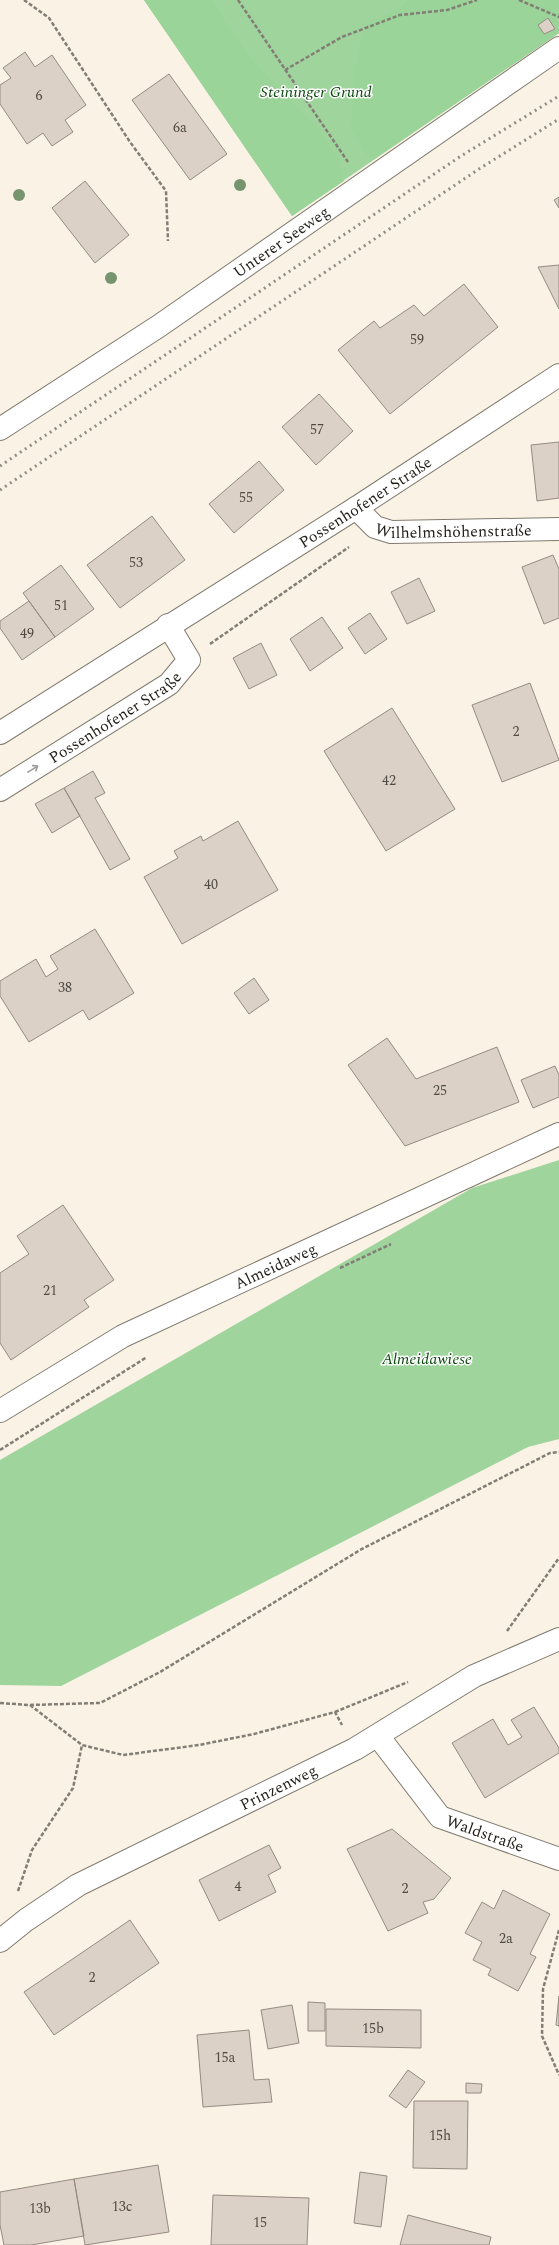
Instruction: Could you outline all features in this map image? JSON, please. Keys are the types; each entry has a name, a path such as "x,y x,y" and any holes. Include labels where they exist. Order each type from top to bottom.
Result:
{"street":[{"name":"Unterer Seeweg","path":"0,429 159,326 559,48"},
{"name":"Possenhofener Straße","path":"0,733 168,625 356,508 559,375"},
{"name":"Wilhelmshöhenstraße","path":"356,508 375,528 391,532 559,529"},
{"name":"Possenhofener Straße","path":"0,790 169,684 189,660 168,625"},
{"name":"Almeidaweg","path":"0,1411 123,1336 559,1134"},
{"name":"Prinzenweg","path":"0,1941 26,1920 78,1885 378,1736 474,1676 559,1638"},
{"name":"Waldstraße","path":"378,1736 440,1818 559,1859"}],"path":[{"path":"24,0 49,18 130,142 166,191 168,241"},
{"path":"238,0 348,162"},
{"path":"285,70 342,37 400,15 447,10 477,0"},
{"path":"519,0 559,17"},
{"path":"189,660 234,626 375,528"},
{"path":"0,1703 30,1705 100,1703 160,1672 360,1550 550,1453 559,1452"},
{"path":"505,1633 559,1558"},
{"path":"30,1705 82,1745 123,1755 199,1745 254,1734 335,1712 344,1728"},
{"path":"17,1894 32,1850 74,1788 82,1745"},
{"path":"559,1930 543,1989 542,2036 559,2076"}],"green space":[{"name":"Steininger Grund","path":"144,0 559,0 559,33 292,216"},
{"path":"144,0 212,0 230,30 254,62 323,134 339,161 344,181 292,216"},
{"path":"408,0 559,0 559,33 371,161 351,130 354,74 364,25 400,8"},
{"name":"Almeidawiese","path":"559,1160 559,1439 528,1447 61,1686 0,1685 0,1460 472,1188"}],"building":[{"path":"548,18 555,29 544,34 538,25"},
{"path":"25,52 35,67 52,55 86,105 65,120 73,132 52,146 43,133 27,144 0,104 0,85 11,78 3,68"},
{"path":"169,74 227,154 190,180 132,100"},
{"path":"85,181 129,235 95,263 52,208"},
{"path":"559,197 559,208 554,200"},
{"path":"559,265 559,309 538,267"},
{"path":"464,284 498,327 390,414 338,350 374,321 380,328 414,305 424,316"},
{"path":"319,394 353,431 316,465 282,427"},
{"path":"559,442 559,498 537,501 531,445"},
{"path":"259,461 284,490 234,533 209,504"},
{"path":"152,516 185,560 120,608 87,565"},
{"path":"553,555 559,569 559,618 544,624 522,567"},
{"path":"61,565 94,609 55,637 23,593"},
{"path":"419,578 435,611 407,624 391,592"},
{"path":"29,601 55,637 22,660 0,628 0,621"},
{"path":"370,613 387,639 365,654 348,628"},
{"path":"322,617 343,648 310,671 290,639"},
{"path":"261,643 277,675 249,689 233,658"},
{"path":"530,683 559,760 502,782 472,705"},
{"path":"392,708 455,809 386,851 324,751"},
{"path":"93,771 105,793 95,798 130,859 110,870 64,788"},
{"path":"64,788 80,816 52,833 35,804"},
{"path":"238,821 278,890 182,944 144,877 178,858 174,851 201,836 203,841"},
{"path":"95,929 134,993 89,1020 83,1010 29,1042 0,996 0,981 36,959 46,977 58,969 50,956"},
{"path":"254,978 269,1000 249,1014 234,993"},
{"path":"387,1038 416,1079 497,1047 519,1102 405,1146 348,1065"},
{"path":"555,1066 559,1075 559,1097 533,1108 521,1080"},
{"path":"63,1205 114,1280 84,1300 89,1307 11,1360 0,1343 0,1273 29,1254 17,1236"},
{"path":"534,1707 559,1748 559,1753 485,1798 452,1743 493,1719 508,1745 522,1737 511,1720"},
{"path":"392,1829 451,1878 434,1899 423,1902 428,1913 388,1931 347,1849"},
{"path":"269,1845 281,1868 268,1875 276,1892 219,1921 199,1880"},
{"path":"503,1890 550,1914 530,1954 536,1957 518,1991 488,1975 491,1969 473,1960 482,1942 465,1933 482,1902 494,1909"},
{"path":"130,1920 159,1963 54,2035 24,1992"},
{"path":"559,1996 559,2026 556,2025"},
{"path":"308,2002 325,2003 325,2031 308,2031"},
{"path":"292,2005 299,2043 268,2049 261,2010"},
{"path":"326,2009 421,2010 421,2048 326,2046"},
{"path":"249,2030 254,2080 269,2079 272,2102 203,2107 197,2035"},
{"path":"408,2070 425,2082 406,2108 389,2096"},
{"path":"466,2083 482,2084 481,2093 466,2093"},
{"path":"414,2101 468,2101 467,2169 413,2168"},
{"path":"158,2165 169,2232 85,2245 74,2179"},
{"path":"360,2172 387,2176 381,2227 354,2223"},
{"path":"74,2179 84,2236 31,2245 4,2245 0,2225 0,2192"},
{"path":"213,2195 309,2198 307,2245 211,2245"},
{"path":"408,2215 491,2237 489,2245 400,2245"}],"railway":[{"path":"0,466 461,156 559,96"},
{"path":"0,490 479,169 559,119"}]}
